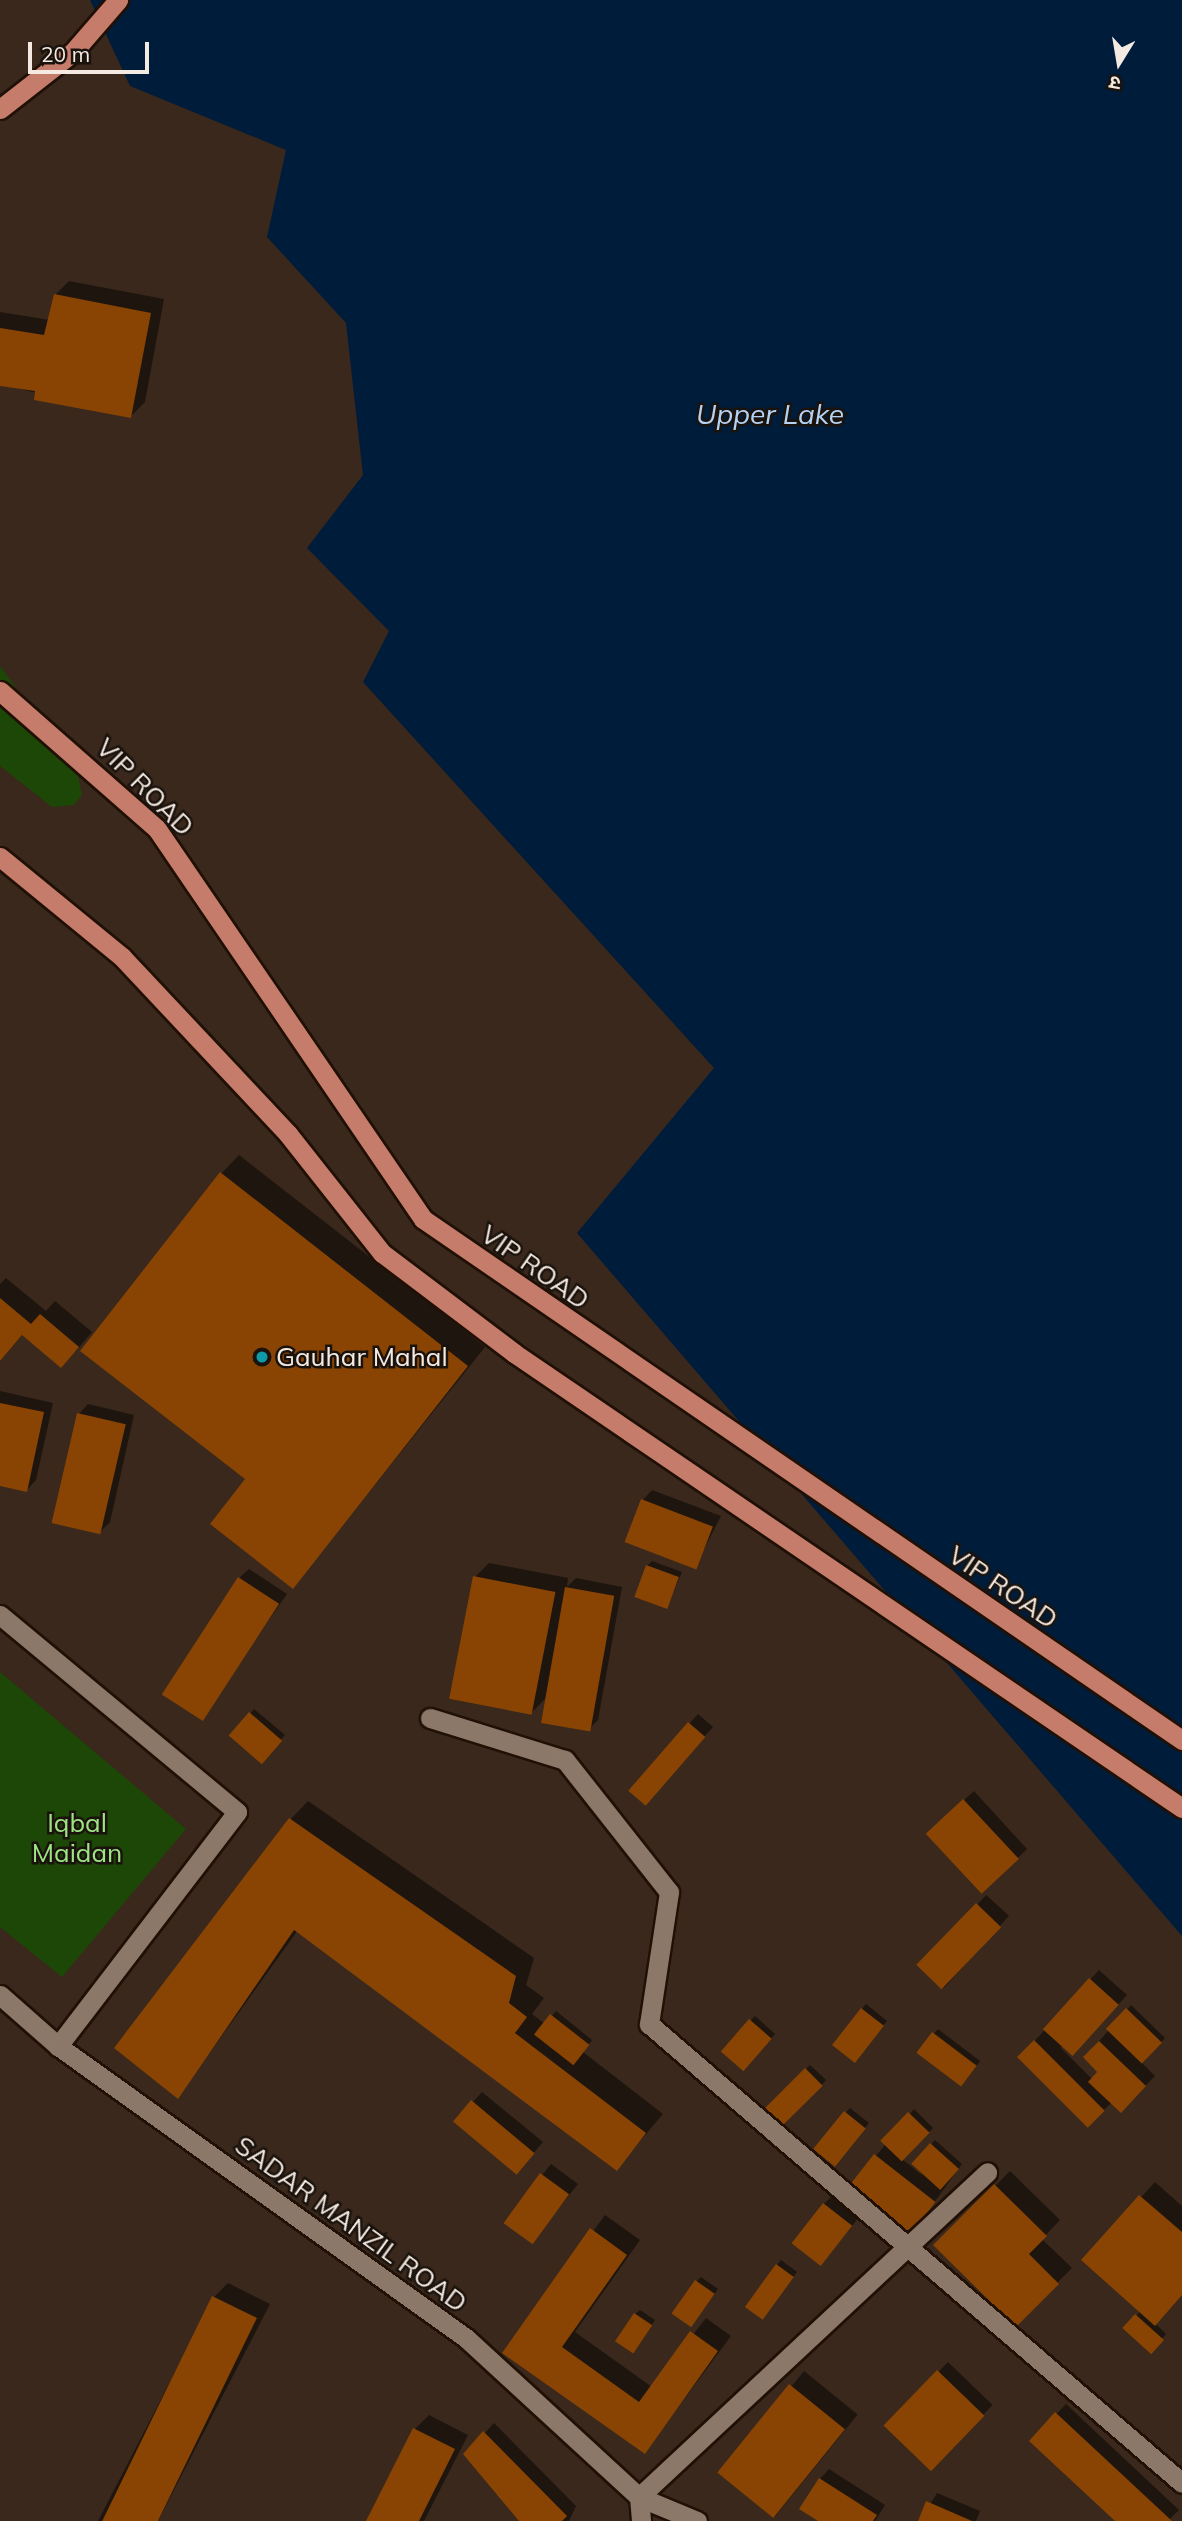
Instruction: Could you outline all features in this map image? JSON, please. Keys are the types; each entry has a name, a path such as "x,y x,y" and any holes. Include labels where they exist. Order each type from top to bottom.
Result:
{"main road":[{"path":"0,109 73,52 118,0"},
{"name":"VIP ROAD","path":"0,691 157,830 423,1219 550,1311 1182,1740"},
{"path":"0,857 122,957 288,1134 382,1253 514,1353 1182,1808"}],"street":[{"path":"0,1615 236,1812 58,2046"},
{"path":"430,1717 565,1759 668,1892 649,2024 909,2251 1182,2483"},
{"name":"SADAR MANZIL ROAD","path":"0,1995 58,2046 466,2338 639,2497"},
{"path":"639,2497 909,2251 987,2172"},
{"path":"639,2497 641,2521"},
{"path":"639,2497 697,2521"}],"green space":[{"path":"0,666 77,772 82,795 74,805 52,807 0,766"},
{"name":"Iqbal Maidan","path":"0,1672 186,1829 62,1977 0,1927"}],"water":[{"name":"Upper Lake","path":"90,0 1182,0 1182,1936 577,1233 714,1068 363,682 389,631 307,548 363,475 346,323 267,237 286,150 130,86"}],"building":[{"path":"54,294 151,313 131,418 34,400 35,391 0,386 0,328 44,335"},
{"path":"220,1172 468,1366 293,1589 210,1524 245,1479 80,1351"},
{"path":"0,1298 31,1324 40,1314 79,1347 61,1368 22,1335 0,1361"},
{"path":"0,1403 44,1412 27,1492 0,1486"},
{"path":"77,1413 126,1424 100,1534 52,1523"},
{"path":"641,1499 713,1527 696,1570 625,1542"},
{"path":"646,1565 679,1577 667,1609 634,1597"},
{"path":"473,1576 555,1592 532,1715 449,1699"},
{"path":"238,1577 279,1604 203,1721 162,1694"},
{"path":"565,1587 614,1596 590,1732 541,1723"},
{"path":"249,1712 282,1741 262,1764 229,1735"},
{"path":"688,1722 705,1737 646,1806 628,1791"},
{"path":"963,1799 1019,1859 982,1894 926,1834"},
{"path":"289,1818 516,1976 509,2003 527,2017 515,2033 646,2133 617,2171 294,1930 178,2099 114,2048"},
{"path":"976,1903 1001,1927 941,1989 916,1965"},
{"path":"1089,1978 1119,2005 1073,2056 1043,2029"},
{"path":"861,2008 884,2026 855,2063 832,2045"},
{"path":"1126,2008 1162,2043 1142,2064 1106,2029"},
{"path":"550,2014 589,2045 573,2065 534,2034"},
{"path":"749,2019 772,2039 743,2071 721,2051"},
{"path":"932,2032 977,2066 961,2086 916,2053"},
{"path":"1034,2040 1105,2111 1088,2128 1017,2057"},
{"path":"1099,2041 1146,2086 1121,2113 1088,2082 1097,2072 1083,2057"},
{"path":"805,2068 823,2086 780,2128 763,2110"},
{"path":"471,2100 535,2153 517,2175 453,2121"},
{"path":"844,2111 866,2129 835,2167 813,2149"},
{"path":"908,2112 930,2133 902,2162 880,2141"},
{"path":"930,2143 959,2169 940,2190 911,2164"},
{"path":"874,2154 935,2202 910,2234 849,2186"},
{"path":"540,2173 569,2194 533,2244 504,2223"},
{"path":"994,2184 1047,2236 1029,2254 1059,2284 1016,2327 933,2245"},
{"path":"1139,2195 1182,2232 1182,2295 1155,2326 1081,2260"},
{"path":"823,2203 852,2226 821,2266 792,2243"},
{"path":"590,2228 627,2255 562,2347 639,2402 690,2331 718,2351 645,2454 502,2353"},
{"path":"776,2264 794,2277 763,2320 745,2307"},
{"path":"695,2280 715,2294 691,2327 671,2314"},
{"path":"212,2296 257,2318 158,2521 102,2521"},
{"path":"634,2313 652,2325 633,2353 615,2341"},
{"path":"1135,2314 1164,2340 1151,2354 1122,2328"},
{"path":"937,2370 984,2416 931,2471 884,2425"},
{"path":"789,2384 845,2429 773,2518 717,2473"},
{"path":"1055,2412 1172,2521 1115,2521 1029,2441"},
{"path":"413,2428 455,2449 419,2521 366,2521"},
{"path":"483,2431 567,2516 562,2521 519,2521 463,2454"},
{"path":"819,2478 877,2515 873,2521 818,2521 799,2509"},
{"path":"926,2501 972,2521 918,2521"}],"place":[{"name":"Gauhar Mahal","path":"262,1357"}]}
